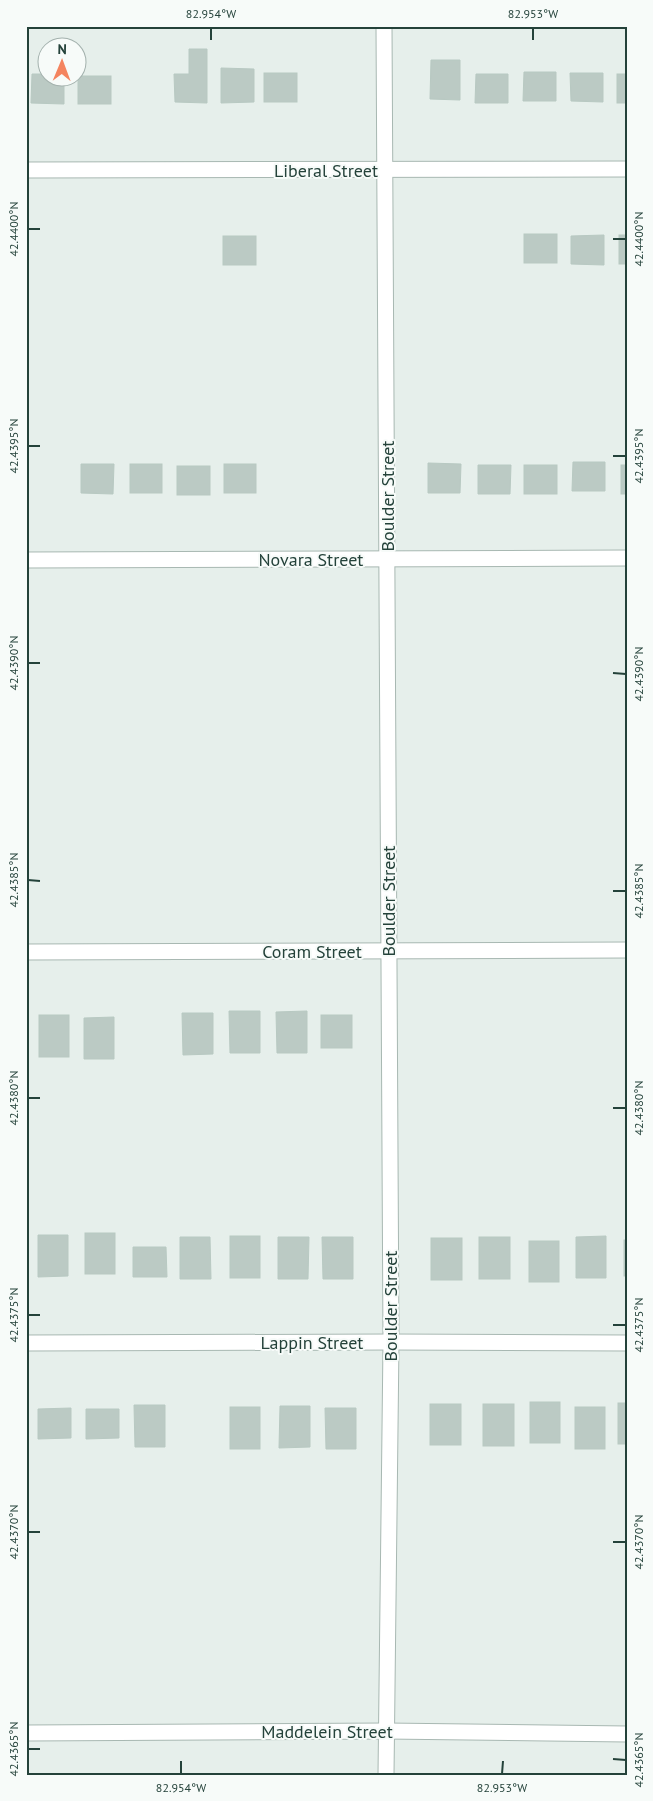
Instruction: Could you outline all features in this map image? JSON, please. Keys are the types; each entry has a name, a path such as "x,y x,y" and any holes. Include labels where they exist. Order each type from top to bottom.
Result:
{"street":[{"name":"Boulder Street","path":"384,26 391,1342 386,1775"},
{"name":"Liberal Street","path":"26,170 627,169"},
{"name":"Novara Street","path":"26,560 627,558"},
{"name":"Coram Street","path":"26,952 627,950"},
{"name":"Lappin Street","path":"26,1343 627,1343"},
{"name":"Maddelein Street","path":"26,1733 386,1731 627,1734"}],"building":[{"path":"189,49 207,49 207,103 175,102 174,74 189,74"},
{"path":"431,60 460,60 460,100 430,99"},
{"path":"221,68 254,69 254,102 221,103"},
{"path":"524,72 556,72 556,101 523,101"},
{"path":"264,73 297,73 297,102 264,102"},
{"path":"570,73 603,73 603,102 571,101"},
{"path":"32,74 38,74 38,88 64,88 64,104 31,103"},
{"path":"476,74 508,74 508,103 475,103"},
{"path":"617,74 627,74 627,103 617,103"},
{"path":"88,76 111,76 111,104 78,104 78,88 88,88"},
{"path":"524,234 557,234 557,263 524,263"},
{"path":"604,235 604,265 571,264 571,236"},
{"path":"619,235 627,235 627,264 619,264"},
{"path":"223,236 256,236 256,265 223,265"},
{"path":"573,462 605,462 605,491 572,491"},
{"path":"428,463 461,464 460,493 428,493"},
{"path":"81,464 114,464 113,494 81,493"},
{"path":"130,464 162,464 162,493 130,493"},
{"path":"224,464 256,464 256,493 224,493"},
{"path":"478,465 511,465 510,494 478,494"},
{"path":"524,465 557,465 557,494 524,494"},
{"path":"621,465 627,465 627,494 621,494"},
{"path":"177,466 210,466 210,495 177,495"},
{"path":"229,1011 260,1011 260,1053 230,1053"},
{"path":"307,1011 307,1053 277,1053 276,1012"},
{"path":"182,1013 213,1013 213,1054 183,1055"},
{"path":"39,1015 69,1015 69,1057 39,1057"},
{"path":"321,1015 352,1015 352,1048 321,1048"},
{"path":"114,1017 114,1059 84,1059 84,1018"},
{"path":"85,1233 115,1233 115,1274 85,1274"},
{"path":"38,1235 68,1235 68,1276 38,1277"},
{"path":"230,1236 260,1236 260,1278 230,1278"},
{"path":"606,1236 606,1278 576,1278 576,1237"},
{"path":"180,1237 210,1237 211,1279 180,1279"},
{"path":"278,1237 309,1237 308,1279 278,1279"},
{"path":"322,1237 353,1237 353,1279 323,1279"},
{"path":"479,1237 510,1237 510,1279 479,1279"},
{"path":"431,1238 462,1238 462,1280 431,1280"},
{"path":"624,1240 627,1240 627,1276 624,1276"},
{"path":"529,1241 559,1241 559,1282 529,1282"},
{"path":"133,1247 166,1247 167,1277 133,1277"},
{"path":"530,1402 560,1402 560,1443 530,1443"},
{"path":"618,1403 627,1403 627,1444 618,1444"},
{"path":"430,1404 461,1404 461,1445 430,1445"},
{"path":"483,1404 514,1404 514,1446 483,1446"},
{"path":"134,1405 165,1405 165,1447 135,1447"},
{"path":"280,1406 310,1406 310,1447 279,1448"},
{"path":"230,1407 260,1407 260,1449 230,1449"},
{"path":"575,1407 605,1407 605,1449 575,1449"},
{"path":"71,1408 71,1438 38,1439 38,1409"},
{"path":"325,1408 356,1408 356,1449 326,1449"},
{"path":"86,1409 119,1409 119,1438 86,1439"}]}
